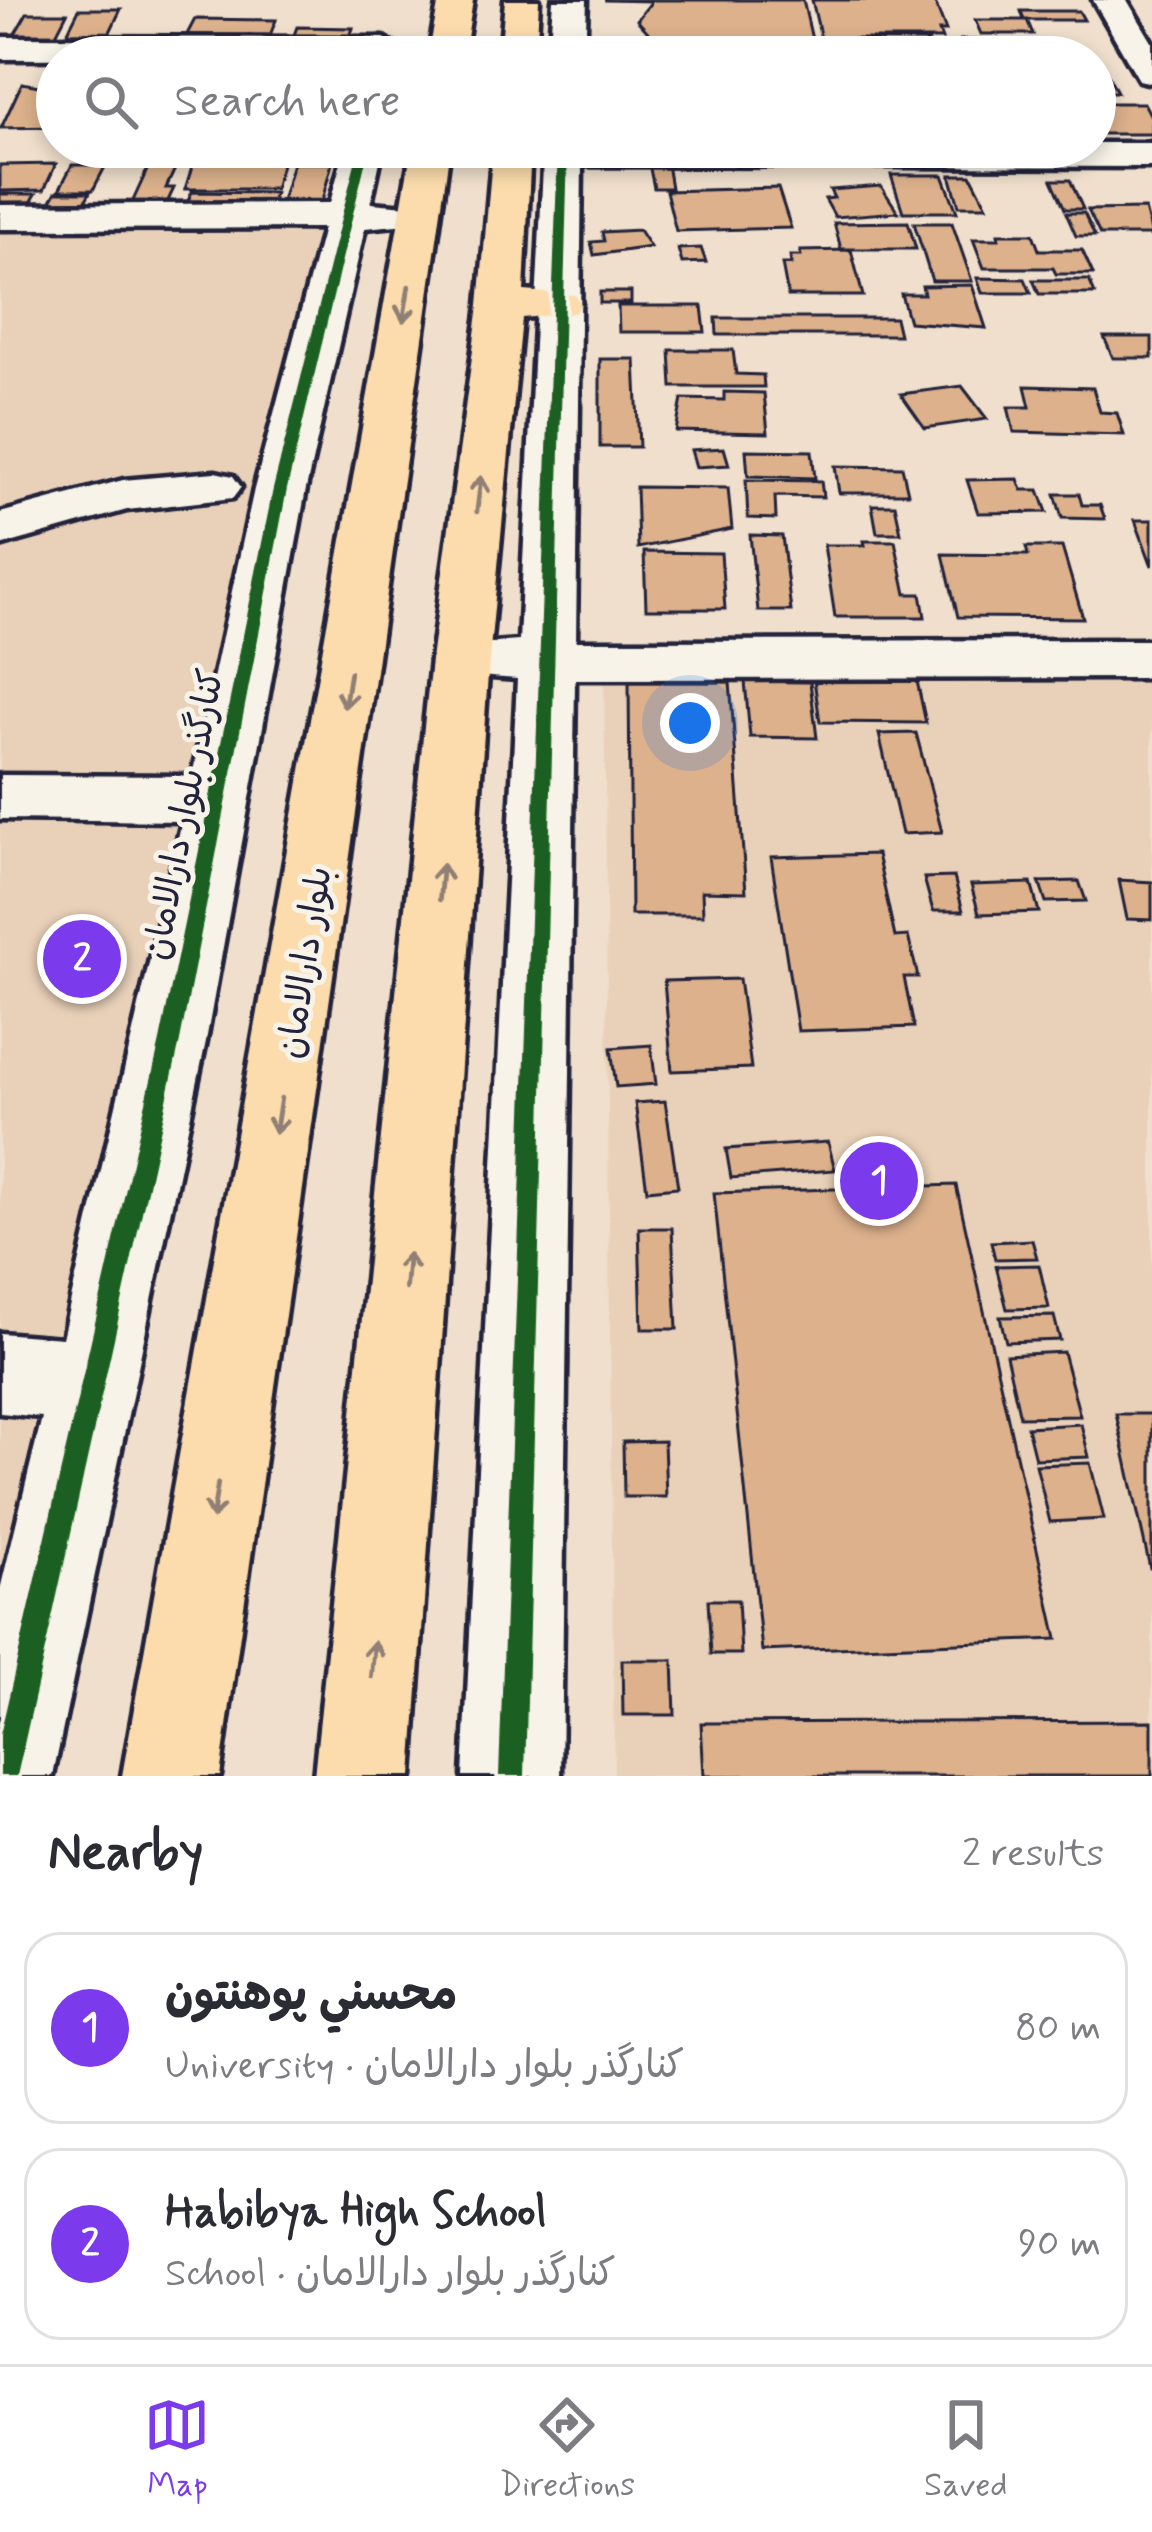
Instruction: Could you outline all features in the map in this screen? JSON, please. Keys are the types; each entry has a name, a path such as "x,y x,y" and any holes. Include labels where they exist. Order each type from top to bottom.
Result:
{"main road":[{"path":"450,36 456,0"},
{"path":"519,36 522,0"},
{"name":"بلوار دارالامان","path":"171,1776 427,168"},
{"path":"363,1776 460,660 530,304"}],"street":[{"path":"568,36 570,0"},
{"path":"1110,0 1146,52"},
{"path":"0,47 36,46"},
{"path":"1116,155 1152,155"},
{"name":"کنارگذر بلوار دارالامان","path":"4,1776 220,799 280,489 360,168"},
{"path":"512,1776 549,660 530,304 544,168"},
{"path":"0,217 419,215"},
{"path":"0,530 123,495 215,487"},
{"path":"460,660 1152,659"},
{"path":"0,797 220,799"},
{"path":"0,1373 93,1381"}],"shaded area":[{"path":"328,228 0,1687 0,230"},
{"path":"604,664 1152,678 1152,1776 614,1776"}],"building":[{"path":"604,0 803,0 811,36 651,36 637,20 652,1"},
{"path":"812,0 934,0 946,31 939,31 941,36 820,36"},
{"path":"79,9 121,9 110,32 67,33"},
{"path":"1021,11 1079,11 1084,20 1024,20"},
{"path":"27,13 67,13 55,36 10,42"},
{"path":"195,19 276,20 270,36 186,36"},
{"path":"975,20 1027,20 1033,34 981,34"},
{"path":"297,27 353,28 350,36 294,36"},
{"path":"22,83 36,85 36,127 1,128"},
{"path":"1116,103 1144,103 1152,118 1152,134 1116,134"},
{"path":"0,165 54,168 44,190 0,191"},
{"path":"70,168 104,168 93,190 59,190"},
{"path":"148,168 175,169 166,188 174,188 167,203 132,203"},
{"path":"192,168 281,168 275,189 185,189"},
{"path":"292,168 331,168 322,201 282,201"},
{"path":"650,168 668,168 671,188 654,188"},
{"path":"891,175 943,175 957,212 903,212"},
{"path":"950,175 971,175 987,206 959,206"},
{"path":"1052,180 1070,180 1083,209 1065,209"},
{"path":"881,186 898,212 835,217 825,199 834,198 830,190"},
{"path":"778,188 791,228 676,231 666,191"},
{"path":"56,192 90,192 83,206 48,206"},
{"path":"192,192 275,193 271,204 187,203"},
{"path":"0,194 36,194 29,206 0,206"},
{"path":"1145,209 1152,235 1100,235 1088,210"},
{"path":"1066,213 1084,213 1095,236 1076,236"},
{"path":"908,222 916,249 841,249 834,223"},
{"path":"914,223 952,223 972,281 932,281"},
{"path":"639,230 650,247 594,255 591,242 604,241 602,232"},
{"path":"998,234 1033,234 1039,250 1082,250 1093,274 1056,274 1053,268 984,268 973,239 999,239"},
{"path":"701,248 706,262 682,263 678,249"},
{"path":"851,250 863,296 788,296 782,264 791,264 790,256 801,256 800,251"},
{"path":"977,278 1025,279 1031,293 982,293"},
{"path":"1033,280 1089,280 1095,294 1039,294"},
{"path":"972,285 986,328 909,322 901,294 924,294 922,286"},
{"path":"600,292 631,292 631,303 600,303"},
{"path":"618,306 702,306 705,332 619,332"},
{"path":"716,318 895,318 899,335 717,335"},
{"path":"1104,337 1152,337 1152,358 1113,358"},
{"path":"670,350 733,350 736,374 763,375 764,387 672,387"},
{"path":"600,359 635,359 639,447 600,447"},
{"path":"962,386 987,419 925,428 901,394"},
{"path":"1025,386 1093,388 1100,412 1117,413 1124,435 1014,432 1008,407 1030,407"},
{"path":"724,392 764,393 768,433 676,431 682,399 724,400"},
{"path":"724,448 729,465 696,467 691,450"},
{"path":"746,450 812,451 815,478 748,476"},
{"path":"835,466 902,467 908,493 839,493"},
{"path":"1018,479 1022,490 1039,490 1047,512 978,513 967,480"},
{"path":"746,480 821,481 823,497 775,496 776,519 748,518"},
{"path":"636,487 728,488 732,529 638,548"},
{"path":"1055,494 1079,494 1082,505 1100,505 1105,519 1062,518"},
{"path":"872,505 895,505 901,533 877,533"},
{"path":"1135,520 1152,520 1152,566"},
{"path":"750,535 782,536 791,611 758,611"},
{"path":"864,541 895,541 906,594 921,594 925,617 835,617 824,545 865,545"},
{"path":"1026,547 1062,547 1083,618 958,617 943,554 1028,555"},
{"path":"644,552 721,553 725,609 646,609"},
{"path":"814,680 917,681 926,723 820,722"},
{"path":"745,681 810,682 817,738 750,737"},
{"path":"629,682 730,682 746,892 702,891 703,915 631,915"},
{"path":"916,733 942,832 902,834 879,734"},
{"path":"877,854 895,937 908,936 918,977 904,977 914,1027 798,1031 771,857"},
{"path":"954,877 963,911 933,911 924,878"},
{"path":"1119,880 1152,882 1152,920 1127,919"},
{"path":"1079,881 1086,901 1046,902 1039,882"},
{"path":"1031,883 1039,912 979,914 971,885"},
{"path":"739,979 751,1068 672,1071 664,981"},
{"path":"651,1045 656,1084 616,1087 611,1048"},
{"path":"665,1101 678,1187 647,1190 635,1103"},
{"path":"828,1142 835,1170 731,1178 726,1149"},
{"path":"956,1185 1057,1639 762,1651 714,1193"},
{"path":"639,1228 672,1228 677,1329 642,1329"},
{"path":"1032,1240 1037,1258 995,1259 991,1242"},
{"path":"1039,1265 1049,1308 1007,1309 996,1266"},
{"path":"1054,1316 1060,1340 1006,1342 1000,1317"},
{"path":"1063,1352 1080,1416 1020,1417 1006,1355"},
{"path":"1116,1414 1152,1414 1152,1568 1150,1568"},
{"path":"1081,1424 1089,1457 1035,1459 1027,1427"},
{"path":"664,1441 666,1497 624,1497 623,1442"},
{"path":"1090,1463 1104,1519 1050,1522 1036,1465"},
{"path":"708,1600 738,1600 741,1654 711,1654"},
{"path":"622,1660 673,1660 675,1715 623,1715"},
{"path":"1152,1721 1152,1776 704,1776 701,1723"}],"cycle path":[{"path":"4,1776 170,1041 280,489 359,168"},
{"path":"512,1776 562,168"}],"place":[{"name":"Habibya High School","path":"82,959"},
{"name":"محسني پوهنتون","path":"879,1181"}]}
